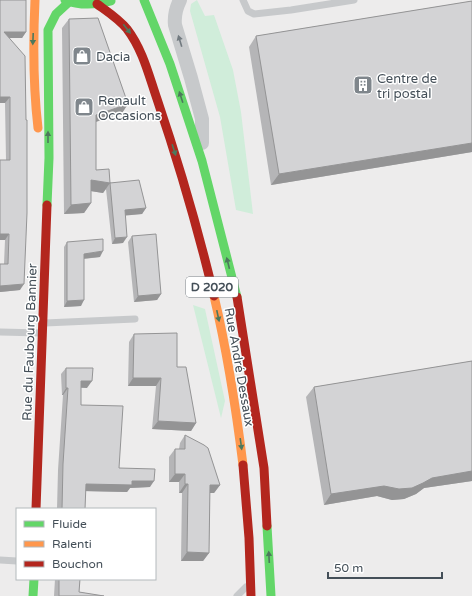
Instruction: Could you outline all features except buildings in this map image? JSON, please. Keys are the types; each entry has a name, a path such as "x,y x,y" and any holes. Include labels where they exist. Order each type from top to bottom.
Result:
{"main road":[{"name":"Rue du Faubourg Bannier","path":"35,0 33,46 34,97 40,141 47,176"},
{"path":"67,1 78,4 97,4 112,0"},
{"name":"Rue André Dessaux","path":"144,0 170,64 202,161 237,299 264,468 272,596"},
{"name":"Rue du Faubourg Bannier","path":"36,508 47,176 49,158 48,30 55,14 67,1"},
{"name":"Rue André Dessaux","path":"97,4 122,22 131,34 144,62 189,194 210,280 234,393 243,465 250,558 250,596"},
{"path":"33,596 34,580"}],"street":[{"path":"180,0 176,8 174,19 202,119 202,161"}],"lane":[{"path":"243,0 248,11 254,14 354,0"},
{"path":"42,323 135,318"},
{"path":"0,332 42,333"},
{"path":"0,560 16,561"},
{"path":"237,596 250,582"}],"green space":[{"path":"197,0 205,16 214,15 233,70 241,112 253,214 236,210 220,117 190,11 191,4"},
{"path":"193,305 205,309 225,401 221,418"}],"traffic: fast":[{"path":"65,0 88,4 111,1"},
{"path":"144,0 170,64 202,161 237,297"},
{"path":"47,205 49,158 48,30 56,14 69,2"},
{"path":"267,526 271,596"},
{"path":"33,596 34,580"}],"traffic: slow":[{"path":"35,0 34,64 38,128"},
{"path":"214,296 231,380 243,465"}],"traffic: jam":[{"path":"97,4 124,25 133,37 145,63 195,221 214,296"},
{"path":"36,508 47,205"},
{"path":"237,297 264,468 267,526"},
{"path":"243,465 249,538 251,596"}],"place":[{"name":"Dacia","path":"82,56"},
{"name":"Centre de tri postal","path":"363,85"},
{"name":"Renault Occasions","path":"84,107"}]}
